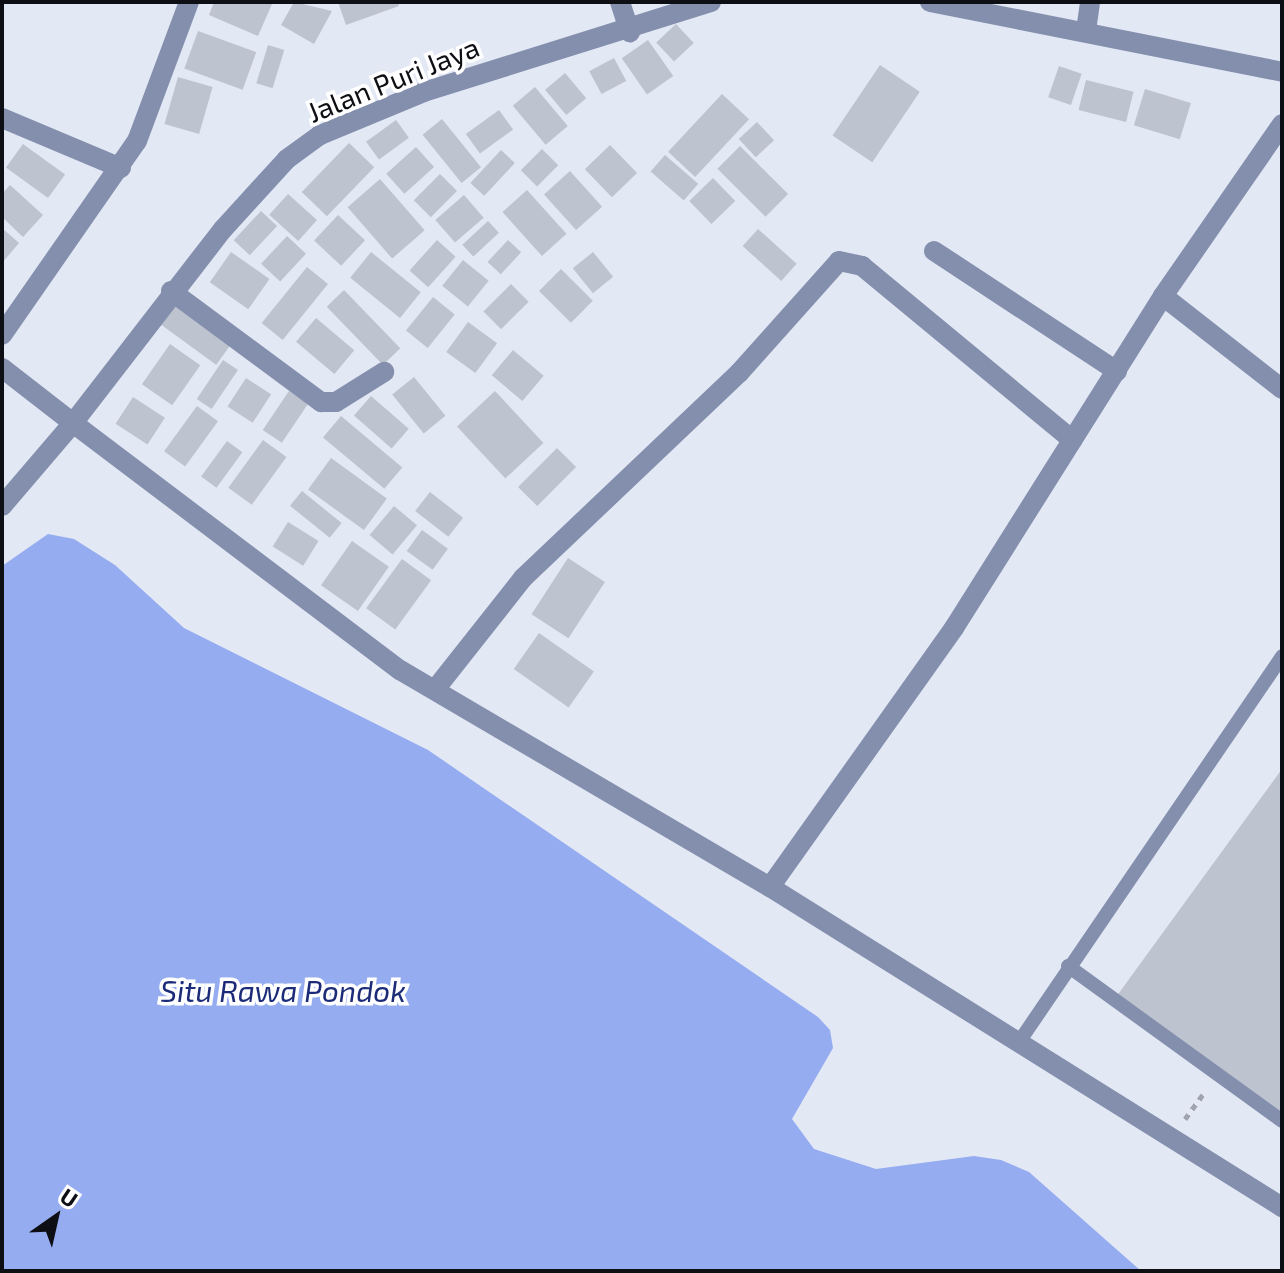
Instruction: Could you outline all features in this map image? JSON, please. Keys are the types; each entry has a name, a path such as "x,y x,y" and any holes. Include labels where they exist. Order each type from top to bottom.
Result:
{"street":[{"path":"2,335 121,168 152,108 189,2"},
{"path":"620,2 630,32"},
{"name":"Jalan Puri Jaya","path":"2,506 73,423 171,291 287,159 320,135 487,70 630,32 711,2"},
{"path":"930,2 1282,72"},
{"path":"1086,31 1090,2"},
{"path":"2,118 121,168"},
{"path":"770,887 954,628 1163,296 1282,124"},
{"path":"934,251 1117,371"},
{"path":"429,684 523,578 739,373 839,261 862,266 1072,440"},
{"path":"171,291 321,402 336,402 384,372"},
{"path":"1163,296 1282,389"},
{"path":"2,368 400,670 429,684 770,887 1282,1207"}],"lane":[{"path":"1019,1042 1282,656"},
{"path":"1068,966 1282,1121"}],"path":[{"path":"1171,1138 1217,1074"}],"water":[{"name":"Situ Rawa Pondok","path":"48,534 74,539 115,565 184,628 428,750 818,1017 830,1030 833,1048 792,1119 814,1149 876,1169 974,1156 1001,1160 1029,1172 1141,1271 2,1271 2,566"}],"building":[{"path":"214,2 272,4 258,36 209,15"},
{"path":"294,2 332,11 314,44 281,25"},
{"path":"338,2 398,2 399,6 346,25"},
{"path":"676,24 694,43 674,61 656,42"},
{"path":"198,31 256,52 243,90 184,69"},
{"path":"648,40 673,76 647,94 622,58"},
{"path":"268,45 284,50 273,88 256,83"},
{"path":"614,58 626,81 601,94 589,71"},
{"path":"880,65 920,92 872,162 832,135"},
{"path":"1059,66 1082,74 1071,105 1048,97"},
{"path":"565,73 586,98 566,115 545,90"},
{"path":"178,77 213,87 199,134 164,124"},
{"path":"1086,80 1134,92 1126,122 1079,110"},
{"path":"535,87 568,126 546,145 513,106"},
{"path":"1145,89 1191,103 1180,139 1134,125"},
{"path":"722,94 749,119 695,177 668,152"},
{"path":"499,110 513,129 480,154 466,134"},
{"path":"442,119 481,167 462,183 423,135"},
{"path":"396,120 409,138 379,160 366,142"},
{"path":"757,122 774,140 756,157 739,139"},
{"path":"349,143 374,167 327,216 302,192"},
{"path":"23,144 65,175 48,198 6,167"},
{"path":"610,145 637,173 612,197 585,169"},
{"path":"740,146 788,194 765,217 717,169"},
{"path":"416,147 434,167 404,194 386,174"},
{"path":"542,149 558,165 537,186 521,170"},
{"path":"501,150 515,163 484,196 470,183"},
{"path":"665,155 698,184 684,200 651,172"},
{"path":"570,171 602,207 576,230 544,194"},
{"path":"440,174 457,191 431,217 414,200"},
{"path":"713,178 735,201 711,224 689,201"},
{"path":"380,179 425,230 392,259 348,207"},
{"path":"10,185 43,215 23,237 2,217 2,194"},
{"path":"527,190 566,234 542,256 502,212"},
{"path":"288,194 317,220 298,241 269,215"},
{"path":"464,195 484,218 455,243 435,220"},
{"path":"261,211 277,226 250,255 234,240"},
{"path":"338,215 365,240 341,266 314,241"},
{"path":"488,221 499,233 473,257 462,245"},
{"path":"2,228 19,243 2,263"},
{"path":"758,229 797,264 781,281 743,246"},
{"path":"287,236 306,254 280,282 261,264"},
{"path":"437,240 456,257 428,287 410,270"},
{"path":"508,240 521,252 501,274 488,262"},
{"path":"231,252 270,279 248,309 210,282"},
{"path":"371,252 421,292 400,318 350,278"},
{"path":"593,252 613,277 593,293 573,268"},
{"path":"463,260 489,281 468,306 442,286"},
{"path":"307,267 328,284 283,340 262,323"},
{"path":"561,269 593,301 571,323 539,291"},
{"path":"511,284 529,302 501,329 483,312"},
{"path":"344,290 400,348 383,365 327,307"},
{"path":"433,297 455,315 428,348 406,330"},
{"path":"177,303 232,343 216,365 161,325"},
{"path":"316,318 354,350 334,374 296,342"},
{"path":"468,322 497,343 475,373 446,352"},
{"path":"170,344 200,365 172,405 142,384"},
{"path":"513,350 544,376 522,401 492,375"},
{"path":"223,360 238,370 212,409 197,399"},
{"path":"414,377 445,416 424,433 392,395"},
{"path":"246,378 271,394 253,423 227,407"},
{"path":"289,391 308,404 282,443 263,430"},
{"path":"495,391 543,443 505,478 457,426"},
{"path":"371,396 409,429 392,448 354,416"},
{"path":"133,397 165,418 147,445 116,424"},
{"path":"197,406 218,421 185,467 164,451"},
{"path":"341,416 402,467 384,489 323,437"},
{"path":"263,440 286,457 252,505 228,488"},
{"path":"227,441 242,452 217,488 201,477"},
{"path":"557,448 576,467 537,506 518,487"},
{"path":"331,458 387,499 364,530 308,490"},
{"path":"302,491 342,523 330,538 290,506"},
{"path":"430,492 463,518 448,537 415,511"},
{"path":"394,506 417,525 393,554 370,535"},
{"path":"288,522 319,541 303,566 273,547"},
{"path":"422,530 448,549 433,570 407,551"},
{"path":"352,541 389,567 358,611 321,585"},
{"path":"568,558 605,582 568,638 532,614"},
{"path":"402,559 431,580 395,630 366,608"},
{"path":"539,633 594,671 569,707 514,669"},
{"path":"1282,769 1282,1117 1116,997"}]}
